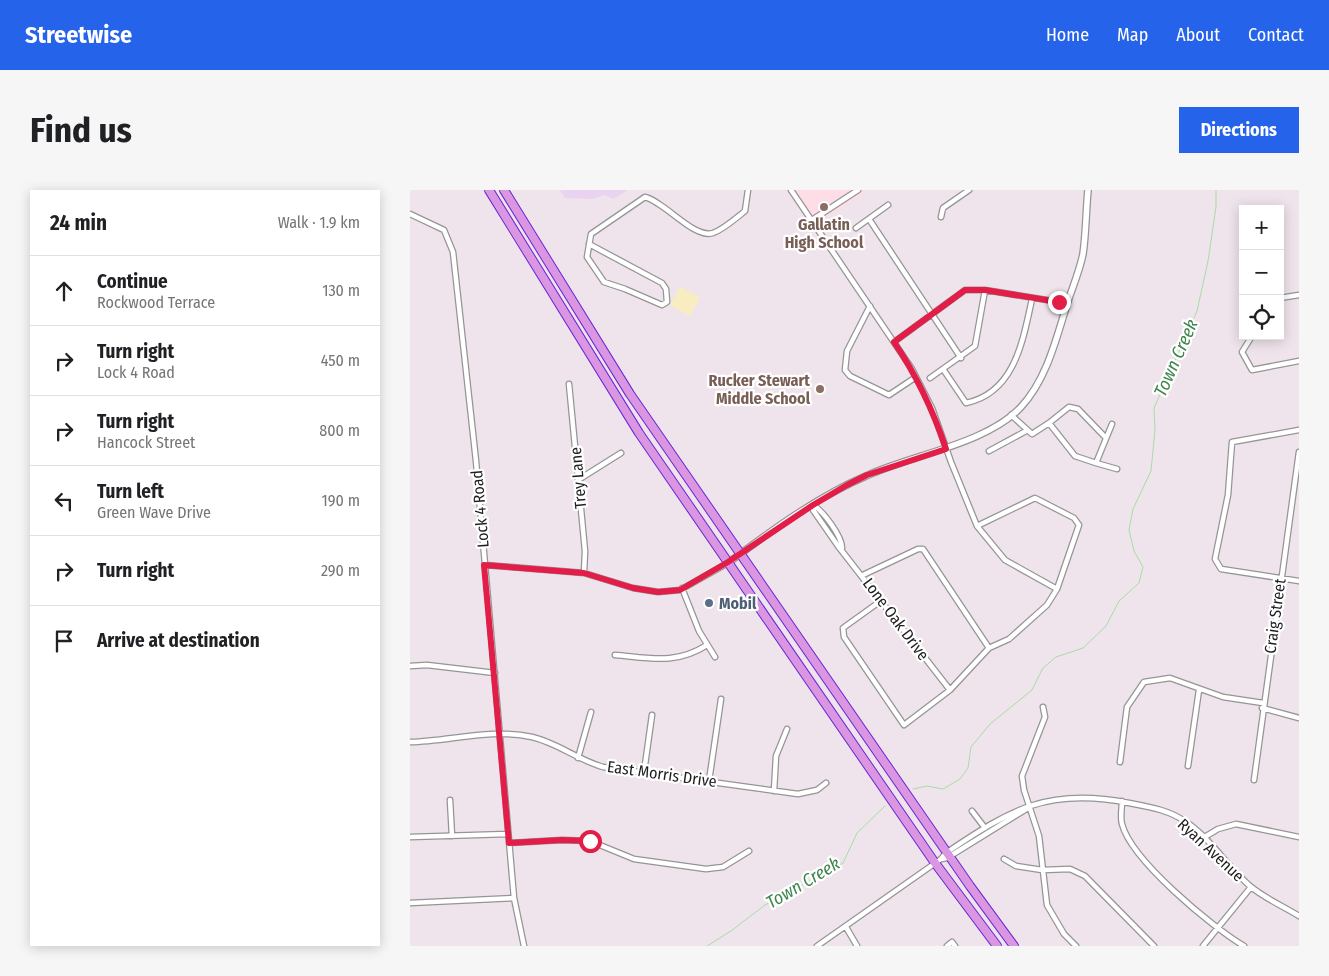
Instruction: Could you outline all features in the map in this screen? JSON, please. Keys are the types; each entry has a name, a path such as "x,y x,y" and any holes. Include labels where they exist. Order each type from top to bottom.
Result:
{"highway":[{"path":"489,190 614,394 728,562 943,858 1014,946"},
{"path":"504,190 630,394 740,554 943,858 996,946"}],"street":[{"path":"589,244 662,283 666,289 667,302 662,305 604,282 587,257 589,244 591,234 645,197 654,199 699,233 712,233 746,211 748,190"},
{"path":"791,190 916,377 932,408 946,449 977,526 1005,560 1057,589"},
{"path":"812,220 858,190"},
{"path":"941,217 943,208 969,190"},
{"path":"484,565 584,573 633,588 658,592 682,588 728,562 813,505 867,475 946,449 979,434 1011,415 1020,409 1034,391 1051,354 1082,256 1088,190"},
{"path":"856,228 888,205"},
{"name":"Lock 4 Road","path":"410,214 444,230 453,252 476,461 514,898 524,946"},
{"path":"869,219 961,358"},
{"path":"894,342 965,290 985,290 1059,302"},
{"path":"930,378 961,358 975,346 985,290"},
{"path":"1284,297 1299,295"},
{"path":"943,369 966,403 988,395 1004,380 1013,367 1022,345 1032,298"},
{"path":"870,306 847,351 844,370 850,376 889,395 916,377"},
{"path":"1250,340 1242,352 1252,370 1299,361"},
{"name":"Trey Lane","path":"569,384 585,551 584,573"},
{"path":"1011,415 1026,431 1032,434 1069,407 1078,409 1106,438"},
{"path":"1049,423 1075,456 1117,469"},
{"path":"1096,463 1112,424"},
{"path":"1299,430 1232,442 1228,494 1216,559 1221,569 1299,581"},
{"path":"989,450 1026,431"},
{"name":"Craig Street","path":"1254,780 1262,708 1299,452"},
{"path":"578,480 620,453"},
{"path":"882,600 843,628 844,637 904,725 950,690 989,648 1010,639 1047,605 1057,589 1079,525 1074,518 1035,498 977,526"},
{"name":"Lone Oak Drive","path":"813,505 813,510 838,546 842,548 950,690"},
{"path":"863,575 918,549 923,550 989,648"},
{"path":"682,588 698,629 716,657"},
{"path":"615,655 672,659 693,654 707,645"},
{"path":"410,666 427,665 495,673"},
{"path":"1120,762 1127,708 1144,682 1170,678 1186,682 1199,690 1223,697 1263,702"},
{"path":"1188,766 1199,690"},
{"path":"708,781 721,699"},
{"path":"1043,707 1045,717 1022,776 1028,807 1039,836 1047,906 1064,934 1076,946"},
{"path":"1262,708 1299,718"},
{"path":"578,758 592,712"},
{"path":"644,772 652,715"},
{"path":"774,791 776,756 787,729"},
{"name":"East Morris Drive","path":"410,742 501,733 532,737 550,743 584,762 602,767 798,794 810,793 826,783"},
{"name":"Ryan Avenue","path":"817,946 1001,817 1022,807 1061,799 1090,796 1162,809 1187,822 1251,887 1299,916"},
{"path":"450,800 452,836"},
{"path":"1122,801 1122,824 1130,842 1196,911 1217,929 1244,946"},
{"path":"972,811 986,829"},
{"path":"1203,838 1218,829 1236,824 1299,837"},
{"path":"410,837 508,834"},
{"path":"509,843 562,840 590,841 634,859 706,869 723,867 749,850"},
{"path":"1004,859 1016,866 1042,870 1070,869 1085,876 1154,946"},
{"path":"1203,946 1251,887"},
{"path":"410,903 514,898"},
{"path":"846,927 857,946"},
{"path":"946,946 952,942 956,946"}],"shaded area":[{"path":"560,190 628,190 613,199 605,195 592,199 565,198"},
{"name":"Gallatin High School","path":"795,190 869,190 816,224"},
{"path":"680,287 700,297 690,316 670,305"}],"waterway":[{"name":"Town Creek","path":"913,789 927,786 943,789 960,779 968,768 971,747 990,724 1032,690 1043,668 1056,657 1083,648 1106,626 1119,601 1139,583 1143,567 1134,551 1129,530 1133,509 1151,471 1155,430 1154,408 1197,311 1208,261 1216,207 1216,190"},
{"name":"Town Creek","path":"707,946 731,931 765,905 843,863 857,833 885,806"}],"place":[{"name":"Gallatin High School","path":"824,207"},
{"name":"Rucker Stewart Middle School","path":"820,389"},
{"name":"Mobil","path":"709,603"}],"route":[{"path":"590,841 562,840 509,843 501,733 484,565 584,573 633,588 658,592 680,590 728,562 813,505 847,485 867,475 946,449 932,408 912,369 894,342 965,290 985,290 1059,302"}]}
